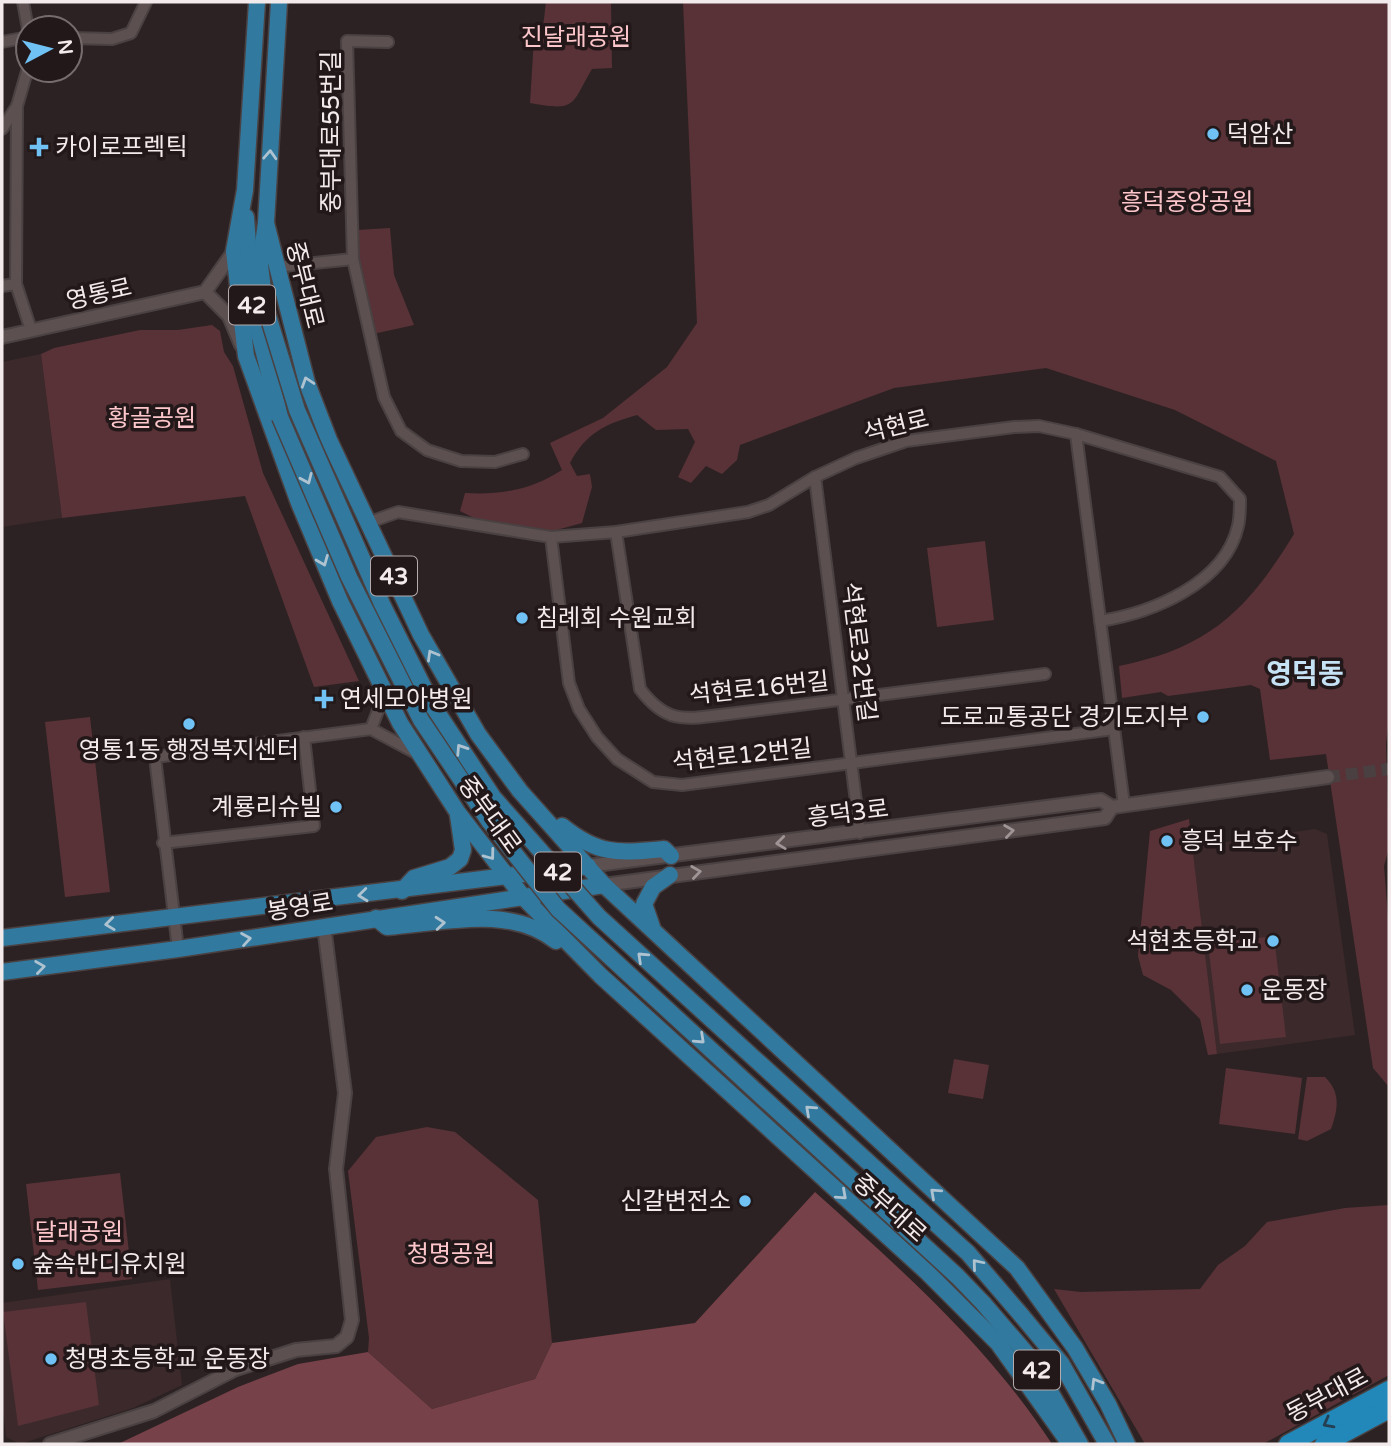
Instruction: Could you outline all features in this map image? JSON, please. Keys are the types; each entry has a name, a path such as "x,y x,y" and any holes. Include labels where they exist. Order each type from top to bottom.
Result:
{"highway":[{"name":"동부대로","path":"1324,1444 1378,1408 1389,1390"},
{"name":"동부대로","path":"1288,1444 1378,1408"}],"main road":[{"name":"중부대로","path":"257,2 245,190 234,251 246,355 299,503 340,601 420,755 458,813 524,898 601,976 952,1297 998,1343 1070,1444"},
{"name":"중부대로","path":"279,2 266,223 260,265 265,306 297,410 382,604 433,706 493,797 599,918 968,1253 1061,1363 1107,1444"},
{"path":"254,51 275,52"},
{"name":"중부대로","path":"245,190 253,309 280,417 349,577 421,720 489,821 558,909 958,1277 1032,1360 1080,1444"},
{"name":"중부대로","path":"266,223 275,267 307,383 329,440 421,635 478,734 523,793 604,885 1017,1268 1075,1348 1108,1404 1127,1444"},
{"path":"523,793 582,843 605,852 664,849 671,856"},
{"name":"43","path":"402,891 414,878 450,867 460,859 463,850 458,813"},
{"name":"봉영로","path":"2,938 460,884 588,866"},
{"path":"655,932 646,916 644,904 653,887 670,875"},
{"path":"412,912 416,902 421,900 461,895 464,889 460,884"},
{"name":"봉영로","path":"2,972 178,949 604,885"},
{"path":"376,918 387,928 491,918 524,923 545,932 601,976"}],"street":[{"path":"84,38 113,39 131,33 146,2"},
{"name":"중부대로55번길","path":"388,42 347,41 353,259 384,397 401,430 427,450 461,461 495,461 523,454"},
{"path":"24,84 18,106 16,284 30,330"},
{"path":"2,129 18,106"},
{"path":"234,251 205,292 229,316 246,355"},
{"path":"275,267 353,259"},
{"path":"2,286 16,284"},
{"name":"영통로","path":"2,337 205,292"},
{"name":"석현로","path":"370,522 398,512 551,537 616,532 748,512 769,505 815,477 905,441 1014,427 1039,426 1076,434 1220,477 1240,499 1238,528 1220,562 1174,599 1154,609 1100,621"},
{"path":"1076,434 1114,729 1118,806"},
{"name":"석현로32번길","path":"815,477 860,833"},
{"name":"석현로16번길","path":"616,532 635,674 640,689 650,702 674,718 687,719 1045,674"},
{"name":"석현로12번길","path":"551,537 574,698 597,737 617,759 653,782 682,785 1114,729"},
{"path":"371,729 385,692"},
{"path":"178,949 163,844 155,757 371,729 420,755"},
{"path":"163,844 314,825 303,737"},
{"name":"흥덕3로","path":"588,866 1101,800 1118,806 1328,777"},
{"name":"흥덕3로","path":"604,885 1105,818 1118,806"},
{"path":"50,1444 154,1411 236,1369 296,1350 336,1346 346,1337 352,1320 336,1169 345,1093 324,926"}],"shaded area":[{"path":"41,354 62,518 2,527 2,362"},
{"name":"석현초등학교","path":"1315,829 1327,834 1355,1035 1217,1054 1192,847"},
{"path":"815,1192 942,1310 1000,1375 1052,1444 118,1444 238,1387 298,1364 368,1352 432,1409 535,1379 552,1343 695,1323"},
{"path":"170,1279 182,1385 133,1408 20,1444 6,1437 2,1401 2,1303"}],"green space":[{"name":"진달래공원","path":"546,2 611,2 612,68 592,69 576,98 565,105 530,103 534,38 542,36"},
{"name":"흥덕중앙공원","path":"683,2 1389,2 1389,719 1386,744 1389,848 1384,866 1389,930 1389,1087 1373,1068 1326,754 1270,760 1260,689 1251,685 1168,696 1161,692 1122,698 1119,666 1178,649 1202,637 1242,605 1277,561 1294,534 1276,461 1175,410 1046,368 894,388 740,445 737,460 722,474 706,466 691,483 678,477 695,442 688,429 656,430 637,415 597,431 583,444 570,463 577,476 590,474 592,487 582,523 553,531 474,518 460,511 465,493 515,490 562,470 550,443 603,418 667,367 697,323"},
{"path":"390,228 394,275 414,325 373,334 357,258 357,230"},
{"name":"황골공원","path":"212,325 220,331 224,352 233,366 263,473 359,681 314,687 245,496 62,518 41,354 54,348 140,330 178,330"},
{"path":"985,541 994,620 937,627 927,548"},
{"path":"90,717 110,892 65,897 45,722"},
{"path":"1189,819 1217,1054 1208,1055 1200,1019 1171,990 1143,975 1138,956 1150,831"},
{"name":"운동장","path":"1274,936 1286,1037 1220,1044 1208,944"},
{"path":"954,1059 989,1065 983,1099 948,1093"},
{"path":"1226,1068 1302,1078 1295,1134 1219,1124"},
{"path":"1307,1077 1325,1077 1334,1089 1337,1101 1331,1129 1307,1141 1298,1139"},
{"name":"청명공원","path":"427,1127 455,1132 538,1200 552,1343 535,1379 432,1409 368,1352 369,1338 348,1171 376,1137"},
{"name":"달래공원","path":"120,1173 132,1279 38,1290 26,1184"},
{"path":"1389,1205 1389,1375 1263,1444 1145,1444 1054,1289 1081,1292 1200,1289 1218,1265 1245,1246 1267,1222 1345,1208"},
{"name":"청명초등학교 운동장","path":"86,1302 99,1405 18,1426 3,1312"}],"tunnel":[{"path":"1328,777 1389,769"}],"place":[{"name":"덕암산","path":"1213,134"},
{"name":"카이로프렉틱","path":"39,147"},
{"name":"침례회 수원교회","path":"522,618"},
{"name":"연세모아병원","path":"324,699"},
{"name":"도로교통공단 경기도지부","path":"1203,717"},
{"name":"영통1동 행정복지센터","path":"189,724"},
{"name":"계룡리슈빌","path":"336,807"},
{"name":"흥덕 보호수","path":"1167,841"},
{"name":"석현초등학교","path":"1273,941"},
{"name":"운동장","path":"1247,990"},
{"name":"신갈변전소","path":"745,1201"},
{"name":"숲속반디유치원","path":"18,1264"},
{"name":"청명초등학교 운동장","path":"51,1359"}],"district":[{"name":"영덕동","path":"1305,673"}]}
